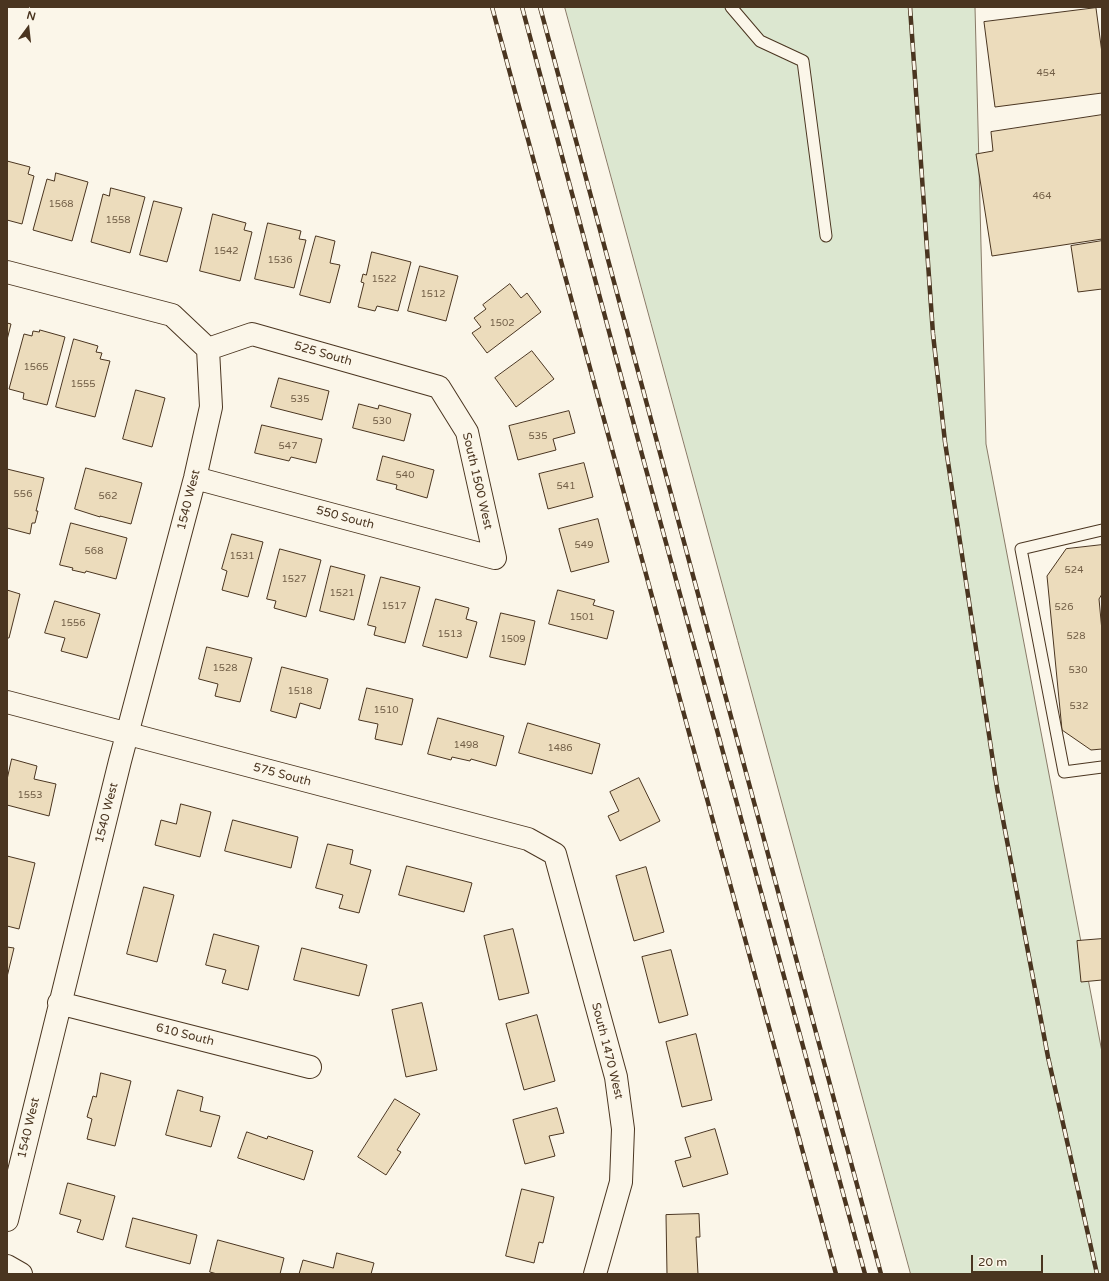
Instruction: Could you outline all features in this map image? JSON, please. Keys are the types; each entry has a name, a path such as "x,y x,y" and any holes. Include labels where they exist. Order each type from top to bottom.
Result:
{"street":[{"path":"7,272 172,316 208,349"},
{"name":"525 South","path":"208,349 252,334 438,387"},
{"name":"1540 West","path":"7,1220 59,1003 127,734 195,478 211,407 208,349"},
{"name":"South 1500 West","path":"438,387 467,432 495,558"},
{"name":"550 South","path":"195,478 495,558"},
{"name":"575 South","path":"7,702 528,839 555,854"},
{"name":"South 1470 West","path":"555,854 616,1077 623,1129 621,1182 595,1274"},
{"name":"610 South","path":"59,1003 310,1067"},
{"path":"7,1266 21,1274"}],"lane":[{"path":"731,7 760,41 804,61 826,236"},
{"path":"1102,530 1021,548 1064,772 1102,767"}],"green space":[{"path":"565,7 975,7 986,444 1102,1052 1102,1274 911,1274"}],"building":[{"path":"1096,8 1102,53 1102,93 995,107 984,22"},
{"path":"1102,115 1102,239 992,256 976,154 993,151 991,132"},
{"path":"7,161 30,167 28,174 34,176 22,224 7,220"},
{"path":"56,173 88,182 72,241 33,230 47,179 54,181"},
{"path":"111,188 145,197 130,253 91,242 103,194 109,196"},
{"path":"154,201 182,208 167,262 140,255"},
{"path":"213,214 246,223 244,230 252,232 240,281 200,271"},
{"path":"268,223 301,231 299,239 306,240 294,288 255,279"},
{"path":"316,236 335,241 330,263 340,265 330,303 300,295"},
{"path":"1102,241 1102,289 1078,292 1071,246"},
{"path":"372,252 411,262 398,311 377,306 375,311 358,307 364,283 361,282 363,274 366,275"},
{"path":"420,266 458,276 446,321 408,311"},
{"path":"510,284 521,298 527,293 541,312 487,353 472,333 481,327 474,318 486,309 483,305"},
{"path":"7,323 11,324 7,340"},
{"path":"40,330 65,337 47,405 23,399 24,393 9,389 24,334 32,336 33,331 39,332"},
{"path":"74,339 98,346 96,352 102,353 100,359 110,361 95,417 56,407"},
{"path":"532,351 554,379 516,407 495,378"},
{"path":"279,378 329,391 322,420 271,407"},
{"path":"136,390 165,398 152,447 123,439"},
{"path":"359,404 378,409 379,405 411,414 404,441 353,428"},
{"path":"569,411 575,433 553,439 556,450 518,460 509,426"},
{"path":"262,425 322,439 316,463 291,457 289,461 255,453"},
{"path":"383,456 434,470 427,498 396,489 397,485 377,480"},
{"path":"584,463 593,497 548,509 539,474"},
{"path":"86,468 142,483 131,524 100,517 75,509"},
{"path":"7,469 44,478 36,511 38,511 35,523 32,523 30,534 7,528"},
{"path":"598,519 609,562 571,572 559,529"},
{"path":"71,523 127,538 116,579 86,571 85,573 72,570 73,568 60,565"},
{"path":"232,534 263,542 248,597 222,590 227,571 222,569"},
{"path":"1102,545 1102,594 1099,599 1102,631 1102,749 1091,750 1062,730 1047,576 1066,549"},
{"path":"280,549 321,560 306,617 274,608 276,601 267,599"},
{"path":"331,566 365,575 354,620 320,611"},
{"path":"381,577 420,587 405,643 374,635 376,627 368,625"},
{"path":"7,590 20,594 9,638 7,638"},
{"path":"558,590 595,600 593,605 614,611 607,639 549,624"},
{"path":"436,599 469,608 466,619 477,622 467,658 423,646"},
{"path":"55,601 100,614 87,658 61,651 65,638 45,633"},
{"path":"501,613 535,621 525,665 490,657"},
{"path":"207,647 252,658 240,702 215,696 218,684 199,679"},
{"path":"282,667 328,679 320,709 300,703 296,718 271,711"},
{"path":"367,688 413,699 402,745 375,739 378,724 359,720"},
{"path":"438,718 504,736 496,766 471,759 470,761 452,757 451,760 428,754"},
{"path":"528,723 600,744 592,774 519,753"},
{"path":"12,759 37,766 34,779 56,784 49,816 7,805 7,780"},
{"path":"639,778 660,821 620,841 608,816 619,811 610,792"},
{"path":"181,804 211,812 200,857 155,845 161,820 176,824"},
{"path":"233,820 298,837 291,868 225,851"},
{"path":"328,844 353,850 350,864 371,870 359,913 339,908 343,895 316,888"},
{"path":"7,856 35,863 19,929 7,926"},
{"path":"407,866 472,883 464,912 399,895"},
{"path":"646,867 664,932 634,941 616,876"},
{"path":"144,887 174,895 157,962 127,954"},
{"path":"513,929 529,993 499,1000 484,936"},
{"path":"214,934 259,946 248,990 222,983 226,970 206,965"},
{"path":"1102,939 1102,980 1081,982 1077,941"},
{"path":"7,947 14,948 7,977"},
{"path":"302,948 367,965 359,996 294,980"},
{"path":"671,950 688,1015 659,1023 642,957"},
{"path":"422,1003 437,1070 406,1077 392,1010"},
{"path":"537,1015 555,1081 524,1090 506,1024"},
{"path":"696,1034 712,1100 682,1107 666,1042"},
{"path":"101,1073 131,1081 115,1146 87,1139 92,1119 87,1117 93,1096 96,1097"},
{"path":"178,1090 203,1097 200,1111 220,1116 211,1147 166,1135"},
{"path":"395,1099 420,1114 397,1150 401,1152 386,1175 358,1157"},
{"path":"557,1108 564,1133 549,1136 555,1156 525,1164 513,1120"},
{"path":"715,1129 728,1174 683,1187 675,1161 691,1157 685,1138"},
{"path":"247,1132 267,1139 268,1136 313,1151 304,1180 238,1158"},
{"path":"68,1183 115,1196 103,1240 77,1232 81,1220 60,1214"},
{"path":"522,1189 554,1197 543,1243 539,1242 534,1263 506,1256"},
{"path":"699,1214 700,1237 696,1237 698,1274 667,1274 666,1215"},
{"path":"133,1218 197,1235 190,1264 126,1247"},
{"path":"218,1240 284,1258 280,1274 217,1274 210,1272"},
{"path":"337,1253 374,1263 371,1274 299,1274 303,1260 333,1268"}],"railway":[{"path":"492,7 836,1274"},
{"path":"522,7 865,1274"},
{"path":"540,7 881,1274"},
{"path":"910,7 933,334 945,442 997,788 1048,1057 1097,1274"}]}
